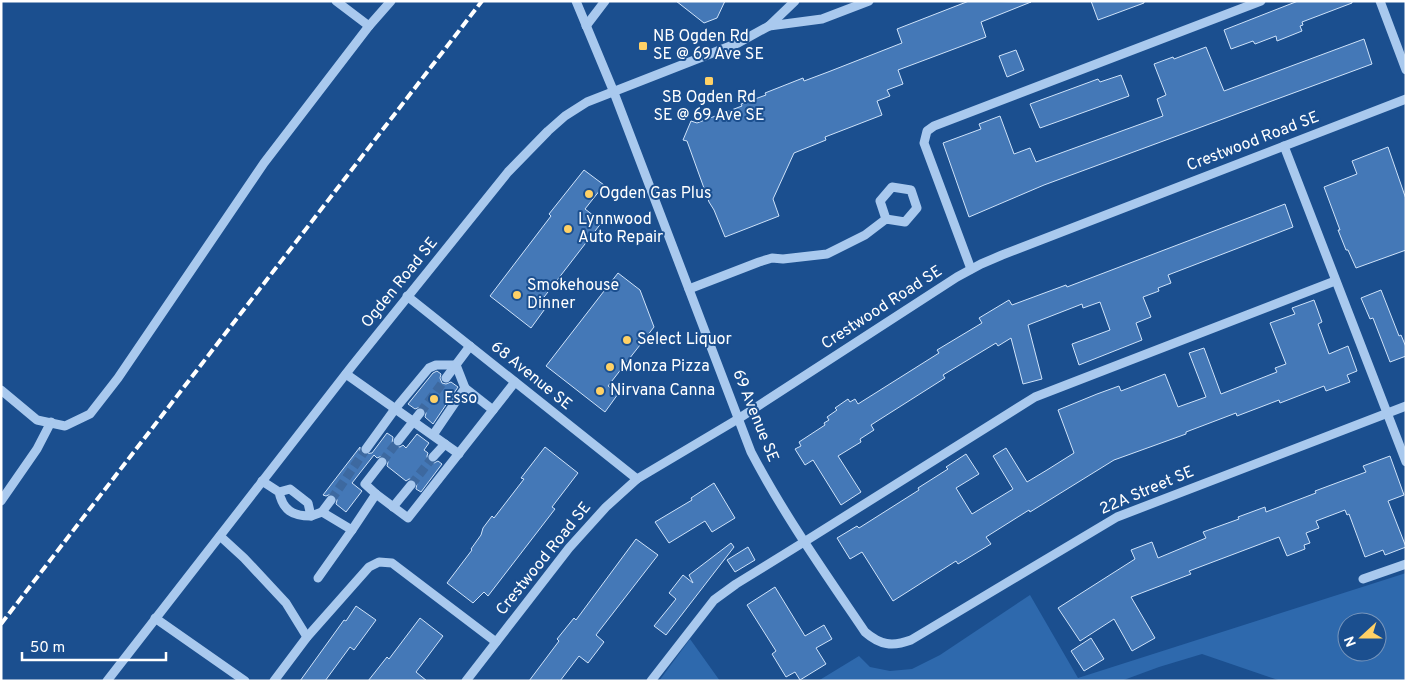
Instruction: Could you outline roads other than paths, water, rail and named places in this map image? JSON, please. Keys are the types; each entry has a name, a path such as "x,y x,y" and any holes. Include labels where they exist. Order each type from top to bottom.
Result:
{"street":[{"path":"336,1 369,26"},
{"path":"1,390 37,420 65,426 90,414 118,378 264,163 369,26 391,1"},
{"name":"69 Avenue SE","path":"576,1 613,90 751,452 804,542 865,632 875,641 888,644"},
{"path":"586,26 605,1"},
{"name":"Ogden Road SE","path":"107,681 407,296 525,153 565,116 587,102 613,90 738,43 769,26 795,1"},
{"path":"769,26 822,19 869,1"},
{"path":"971,269 924,143 927,130 1261,1"},
{"path":"1380,1 1406,70"},
{"name":"Crestwood Road SE","path":"466,681 569,548 606,508 637,479 738,419 971,269 1406,99"},
{"path":"1284,146 1406,462"},
{"path":"689,289 772,258 782,259 827,254 865,235 886,219 905,222 917,208 911,190 892,186 880,201 886,219"},
{"path":"651,681 714,600 736,584 1035,397 1336,281"},
{"name":"68 Avenue SE","path":"407,296 637,479"},
{"path":"446,378 470,346"},
{"path":"366,449 395,409 429,368 436,364 456,365"},
{"path":"456,365 465,388 493,410"},
{"path":"346,374 458,454"},
{"path":"382,462 366,484 408,518 515,382"},
{"path":"433,435 465,388"},
{"name":"22A Street SE","path":"888,644 898,645 911,640 1117,517 1406,406"},
{"path":"398,441 420,413"},
{"path":"1,501 37,449 51,422"},
{"path":"434,457 445,444"},
{"path":"262,481 279,492 281,504 297,516 311,516 322,512 330,500"},
{"path":"393,507 411,485"},
{"path":"279,492 290,489 308,502 311,516"},
{"path":"318,578 376,494"},
{"path":"322,512 352,530"},
{"path":"220,536 244,558 286,603 307,637"},
{"path":"274,681 307,637 369,567 379,562 392,563 496,642"},
{"path":"1364,579 1406,564"},
{"path":"156,618 245,681"}],"tunnel":[{"path":"420,413 446,378"},
{"path":"382,462 398,441"},
{"path":"331,500 366,449"},
{"path":"411,485 433,457"}],"railway":[{"path":"1,624 482,1"}],"place":[{"name":"NB Ogden Rd SE @ 69 Ave SE","path":"643,46"},
{"name":"SB Ogden Rd SE @ 69 Ave SE","path":"709,81"},
{"name":"Ogden Gas Plus","path":"589,194"},
{"name":"Lynnwood Auto Repair","path":"568,229"},
{"name":"Smokehouse Dinner","path":"517,295"},
{"name":"Select Liquor","path":"627,340"},
{"name":"Monza Pizza","path":"610,367"},
{"name":"Nirvana Canna","path":"600,391"},
{"name":"Esso","path":"434,399"}]}
